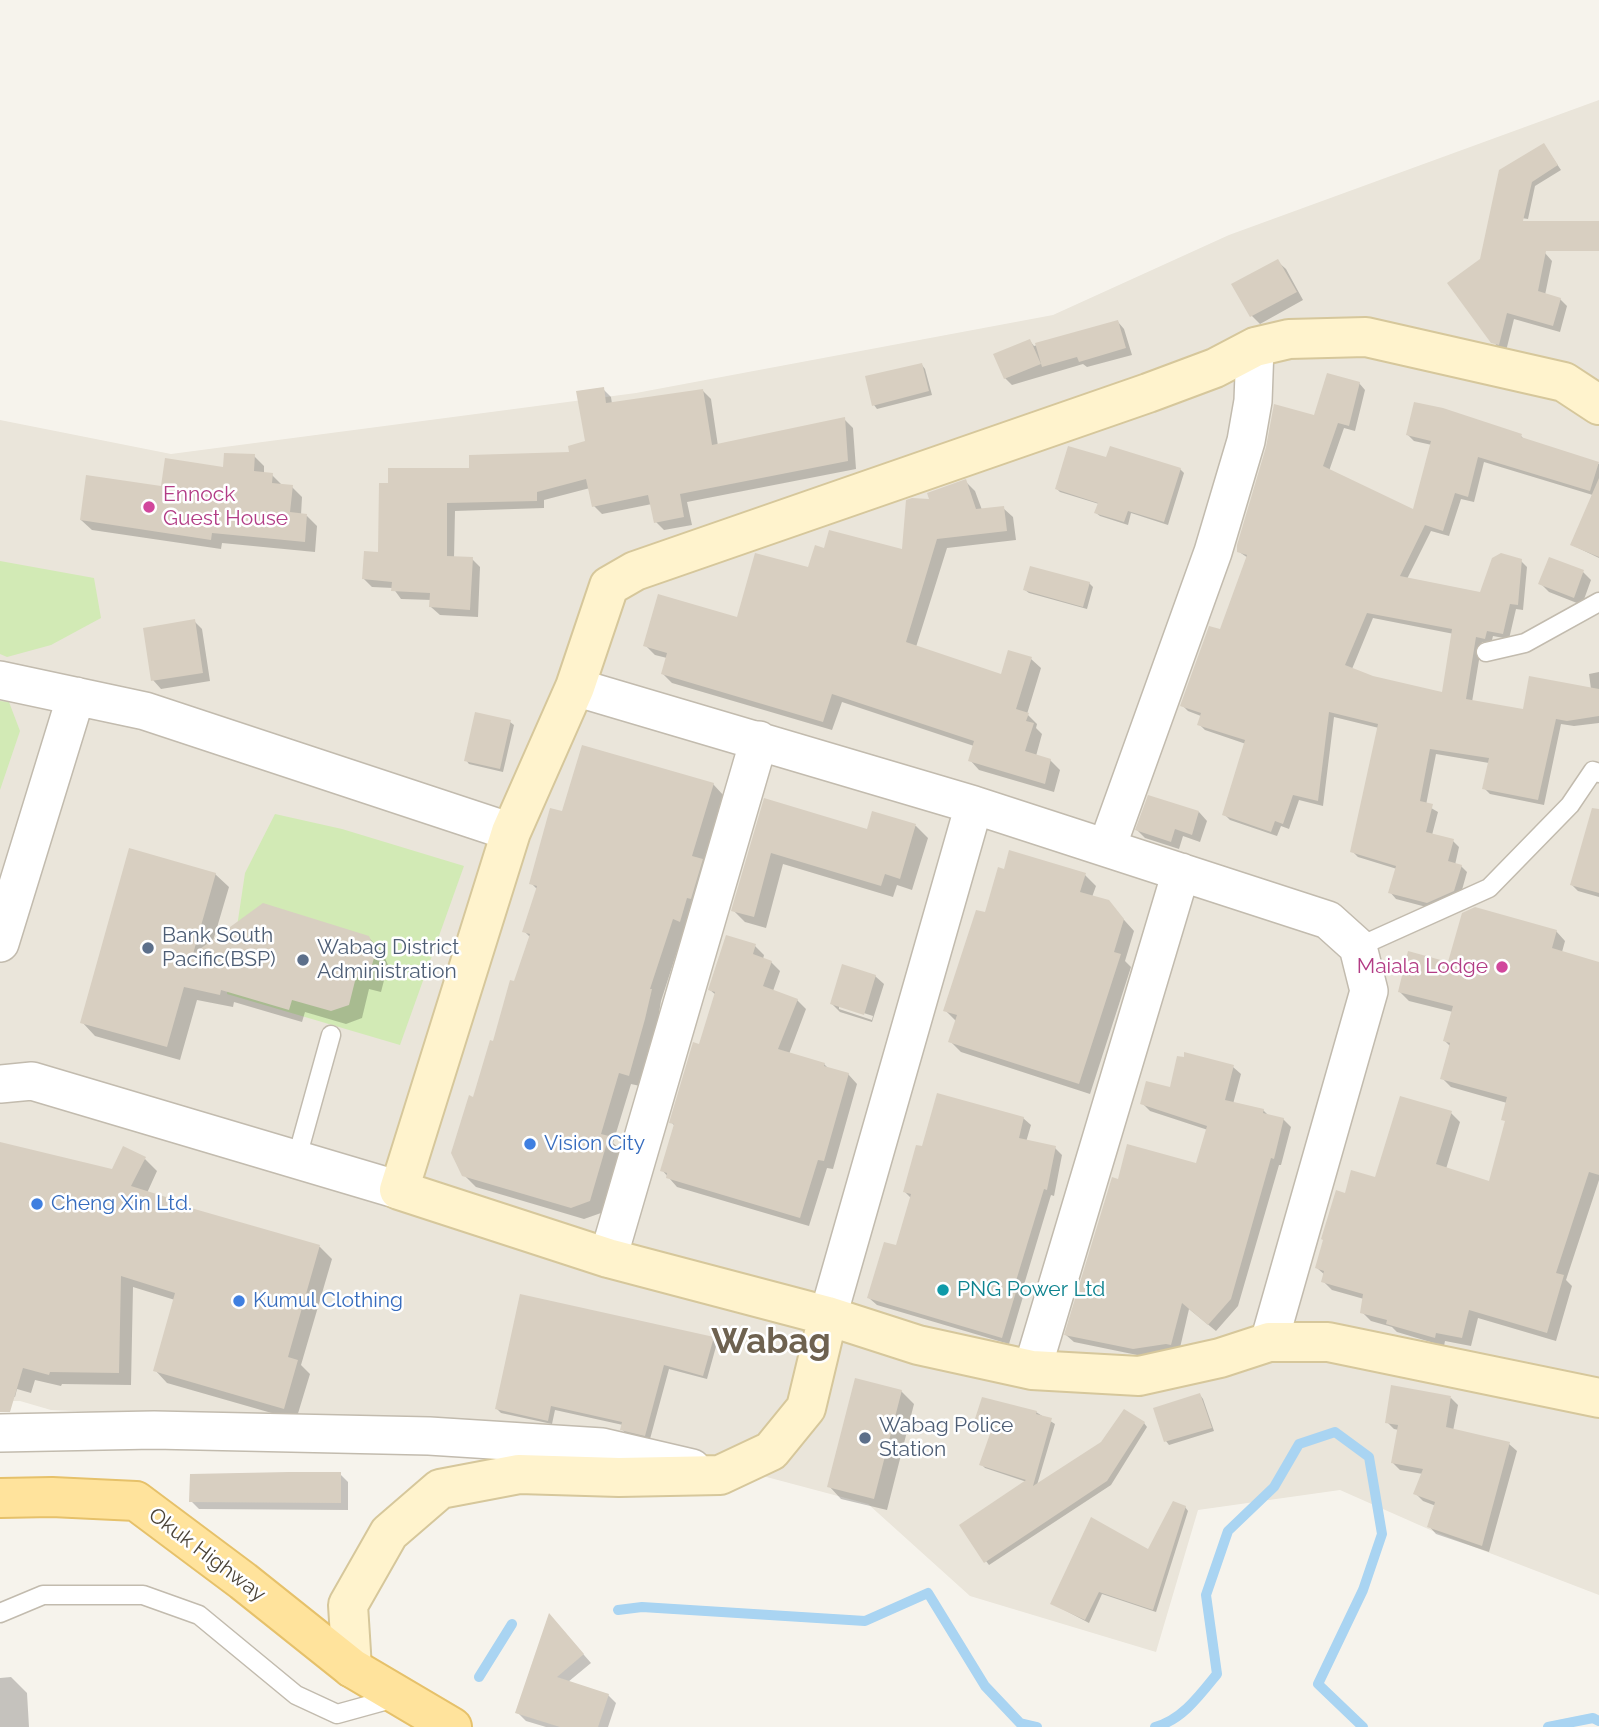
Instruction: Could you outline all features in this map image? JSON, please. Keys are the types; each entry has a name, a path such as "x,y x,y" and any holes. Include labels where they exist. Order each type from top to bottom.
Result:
{"main road":[{"name":"Okuk Highway","path":"0,1498 52,1497 136,1501 243,1581 352,1668 452,1727"}],"street":[{"path":"399,1190 511,832 575,687 609,586 635,571 1148,393 1215,368 1255,346 1289,339 1366,337 1564,382 1599,405"},
{"path":"1107,847 1213,552 1246,441 1253,401 1255,346"},
{"path":"0,680 145,711 511,832"},
{"path":"575,687 759,740 1107,847 1328,920 1358,947 1369,991 1269,1342"},
{"path":"0,943 76,696"},
{"path":"608,1258 759,740"},
{"path":"352,1668 348,1605 389,1534 440,1489 519,1474 619,1477 720,1475 772,1451 806,1408 828,1316 974,806"},
{"path":"1032,1370 1181,872"},
{"path":"0,1084 32,1081 399,1190 608,1258 828,1316 918,1345 1032,1370 1139,1376 1220,1358 1269,1342 1328,1342 1599,1398"},
{"path":"0,1433 154,1430 442,1437 602,1447 720,1475"}],"lane":[{"path":"1486,652 1525,643 1599,602"},
{"path":"1358,947 1489,888 1570,805 1593,771 1599,773"},
{"path":"296,1161 331,1035"},
{"path":"0,1612 43,1595 143,1595 199,1615 296,1695 337,1714 402,1696"}],"shaded area":[{"path":"1599,100 1599,1595 1435,1532 1340,1490 1198,1510 1156,1652 970,1596 868,1504 605,1434 51,1410 20,1401 0,1401 0,420 171,454 636,393 1053,315 1229,235"}],"green space":[{"path":"0,561 94,578 101,618 51,645 7,657 0,654"},
{"path":"0,701 9,702 20,731 0,790"},
{"path":"275,814 342,829 464,866 400,1045 227,994 245,873"}],"building":[{"path":"1544,143 1558,165 1532,182 1523,221 1599,221 1599,251 1546,251 1538,291 1561,298 1553,326 1507,313 1499,345 1491,343 1447,283 1480,259 1499,170"},
{"path":"1278,259 1297,292 1250,317 1231,284"},
{"path":"1118,320 1126,348 1079,362 1077,357 1042,367 1035,343"},
{"path":"1030,339 1041,364 1004,379 993,354"},
{"path":"922,363 929,391 872,406 865,376"},
{"path":"1327,373 1360,382 1349,426 1338,423 1323,466 1413,509 1431,441 1406,435 1414,402 1443,408 1599,462 1590,491 1478,457 1468,497 1455,493 1443,531 1425,525 1400,576 1480,592 1492,558 1501,553 1522,559 1518,605 1510,604 1503,634 1487,631 1485,639 1476,637 1466,699 1523,709 1529,676 1599,689 1599,716 1567,721 1556,719 1538,800 1482,789 1489,758 1430,749 1420,801 1433,804 1426,832 1454,839 1448,861 1462,865 1454,891 1427,903 1388,893 1396,866 1350,852 1378,724 1329,712 1318,801 1293,795 1283,824 1275,821 1271,832 1222,815 1245,740 1197,725 1201,713 1180,706 1209,626 1220,629 1247,555 1237,552 1237,545 1266,447 1274,404 1314,415","holes":["1367,613 1452,629 1442,692 1373,676 1345,665"]},
{"path":"604,387 606,403 703,389 712,445 845,417 848,461 680,494 684,517 654,523 648,495 592,507 586,479 537,492 537,501 447,503 447,556 473,557 470,610 429,607 430,593 391,591 392,582 362,579 364,551 378,552 379,483 388,483 388,468 469,468 469,455 569,452 568,446 585,441 576,391"},
{"path":"1068,446 1106,457 1110,446 1181,468 1164,522 1128,511 1124,522 1094,513 1098,503 1055,489"},
{"path":"224,453 255,454 254,471 273,473 272,483 293,485 290,512 307,514 305,542 212,533 211,540 80,520 86,475 161,486 165,458 223,467"},
{"path":"1599,478 1599,557 1570,545"},
{"path":"966,479 976,509 1004,506 1007,531 937,539 906,642 1001,674 1008,650 1032,657 1016,709 1029,713 1026,721 1034,723 1025,751 1051,759 1045,784 968,761 974,741 832,694 823,722 661,674 667,653 643,646 658,594 737,617 755,553 808,567 815,545 824,548 829,530 902,549 906,500 929,499 927,493"},
{"path":"1549,557 1584,570 1574,598 1538,584"},
{"path":"1030,566 1090,582 1083,607 1023,590"},
{"path":"195,619 203,673 151,681 143,628"},
{"path":"475,712 511,720 500,769 464,761"},
{"path":"582,745 714,783 692,856 703,859 691,899 687,898 680,922 673,919 650,989 645,1019 629,1076 619,1073 601,1134 609,1136 590,1201 571,1208 462,1176 451,1153 469,1095 473,1097 490,1040 493,1041 510,980 514,981 530,934 522,932 537,886 529,884 550,808 562,811"},
{"path":"1148,795 1199,811 1192,835 1175,829 1171,842 1135,830"},
{"path":"764,798 867,829 872,811 916,824 900,879 885,874 881,886 771,853 754,917 731,911"},
{"path":"1592,808 1599,809 1599,893 1570,885"},
{"path":"129,848 216,873 193,954 263,903 369,936 376,951 368,979 356,977 349,1005 331,1011 292,1000 289,1010 221,990 220,995 184,987 167,1047 80,1023"},
{"path":"1009,850 1086,873 1080,892 1109,900 1124,919 1114,952 1121,954 1079,1084 948,1042 957,1015 943,1011 976,910 985,912 998,867 1004,869"},
{"path":"1475,907 1557,930 1552,948 1599,962 1599,1175 1589,1172 1556,1273 1564,1275 1547,1333 1469,1310 1462,1338 1436,1333 1435,1338 1386,1324 1387,1320 1360,1313 1363,1294 1321,1282 1324,1271 1315,1268 1336,1190 1345,1193 1351,1170 1375,1177 1400,1096 1452,1111 1436,1164 1489,1181 1505,1121 1501,1120 1507,1097 1440,1079 1450,1043 1443,1041 1453,1006 1398,992 1408,951 1448,962 1462,913"},
{"path":"726,935 756,944 753,954 772,961 763,986 798,999 778,1049 849,1073 824,1161 818,1160 800,1218 666,1178 667,1173 660,1171 674,1124 669,1123 693,1042 699,1044 715,992 708,990"},
{"path":"842,964 876,975 864,1015 830,1004"},
{"path":"1184,1052 1234,1065 1225,1100 1264,1109 1263,1113 1284,1118 1231,1299 1208,1325 1182,1303 1171,1345 1133,1349 1064,1335 1112,1177 1118,1179 1127,1144 1196,1163 1207,1126 1140,1104 1146,1081 1170,1087 1177,1056 1184,1057"},
{"path":"937,1093 1024,1117 1019,1138 1056,1146 1047,1190 1044,1189 1016,1281 1019,1282 1002,1338 867,1298 884,1242 896,1245 911,1194 903,1192 916,1145 922,1146"},
{"path":"0,1142 112,1169 123,1146 146,1157 131,1186 185,1203 184,1206 320,1245 288,1357 298,1360 284,1409 153,1371 175,1293 121,1276 119,1373 50,1372 49,1375 23,1368 10,1412 0,1412"},
{"path":"520,1294 714,1337 703,1376 664,1365 645,1436 620,1430 622,1422 551,1406 548,1421 495,1409"},
{"name":"Wabag Police Station","path":"855,1378 902,1390 874,1499 827,1487"},
{"path":"1391,1385 1451,1396 1446,1427 1510,1442 1482,1546 1427,1527 1435,1502 1413,1494 1423,1469 1391,1463 1398,1425 1385,1423"},
{"path":"1200,1393 1212,1428 1164,1442 1153,1408"},
{"path":"982,1397 1037,1411 1036,1414 1052,1418 1033,1486 1101,1442 1124,1409 1145,1422 1107,1481 984,1563 959,1525 1026,1480 979,1465 991,1431 973,1425"},
{"path":"341,1472 341,1503 189,1502 190,1474"},
{"path":"1173,1501 1186,1506 1153,1610 1099,1592 1085,1620 1050,1604 1091,1517 1148,1549"},
{"path":"549,1613 584,1654 557,1677 609,1694 598,1727 560,1727 515,1713"}],"waterway":[{"path":"1155,1727 1182,1713 1217,1674 1206,1595 1228,1531 1274,1487 1299,1444 1335,1432 1369,1457 1382,1534 1363,1590 1318,1684 1363,1727"},
{"path":"618,1610 642,1607 865,1621 928,1593 985,1686 1020,1723 1037,1727"},
{"path":"479,1677 512,1624"},
{"path":"1548,1727 1593,1718 1599,1721"}],"place":[{"name":"Ennock Guest House","path":"149,507"},
{"name":"Bank South Pacific(BSP)","path":"148,948"},
{"name":"Wabag District Administration","path":"303,960"},
{"name":"Maiala Lodge","path":"1502,967"},
{"name":"Vision City","path":"530,1144"},
{"name":"Cheng Xin Ltd.","path":"37,1204"},
{"name":"PNG Power Ltd","path":"943,1290"},
{"name":"Kumul Clothing","path":"239,1301"},
{"name":"Wabag Police Station","path":"865,1438"}],"district":[{"name":"Wabag","path":"771,1342"}]}
